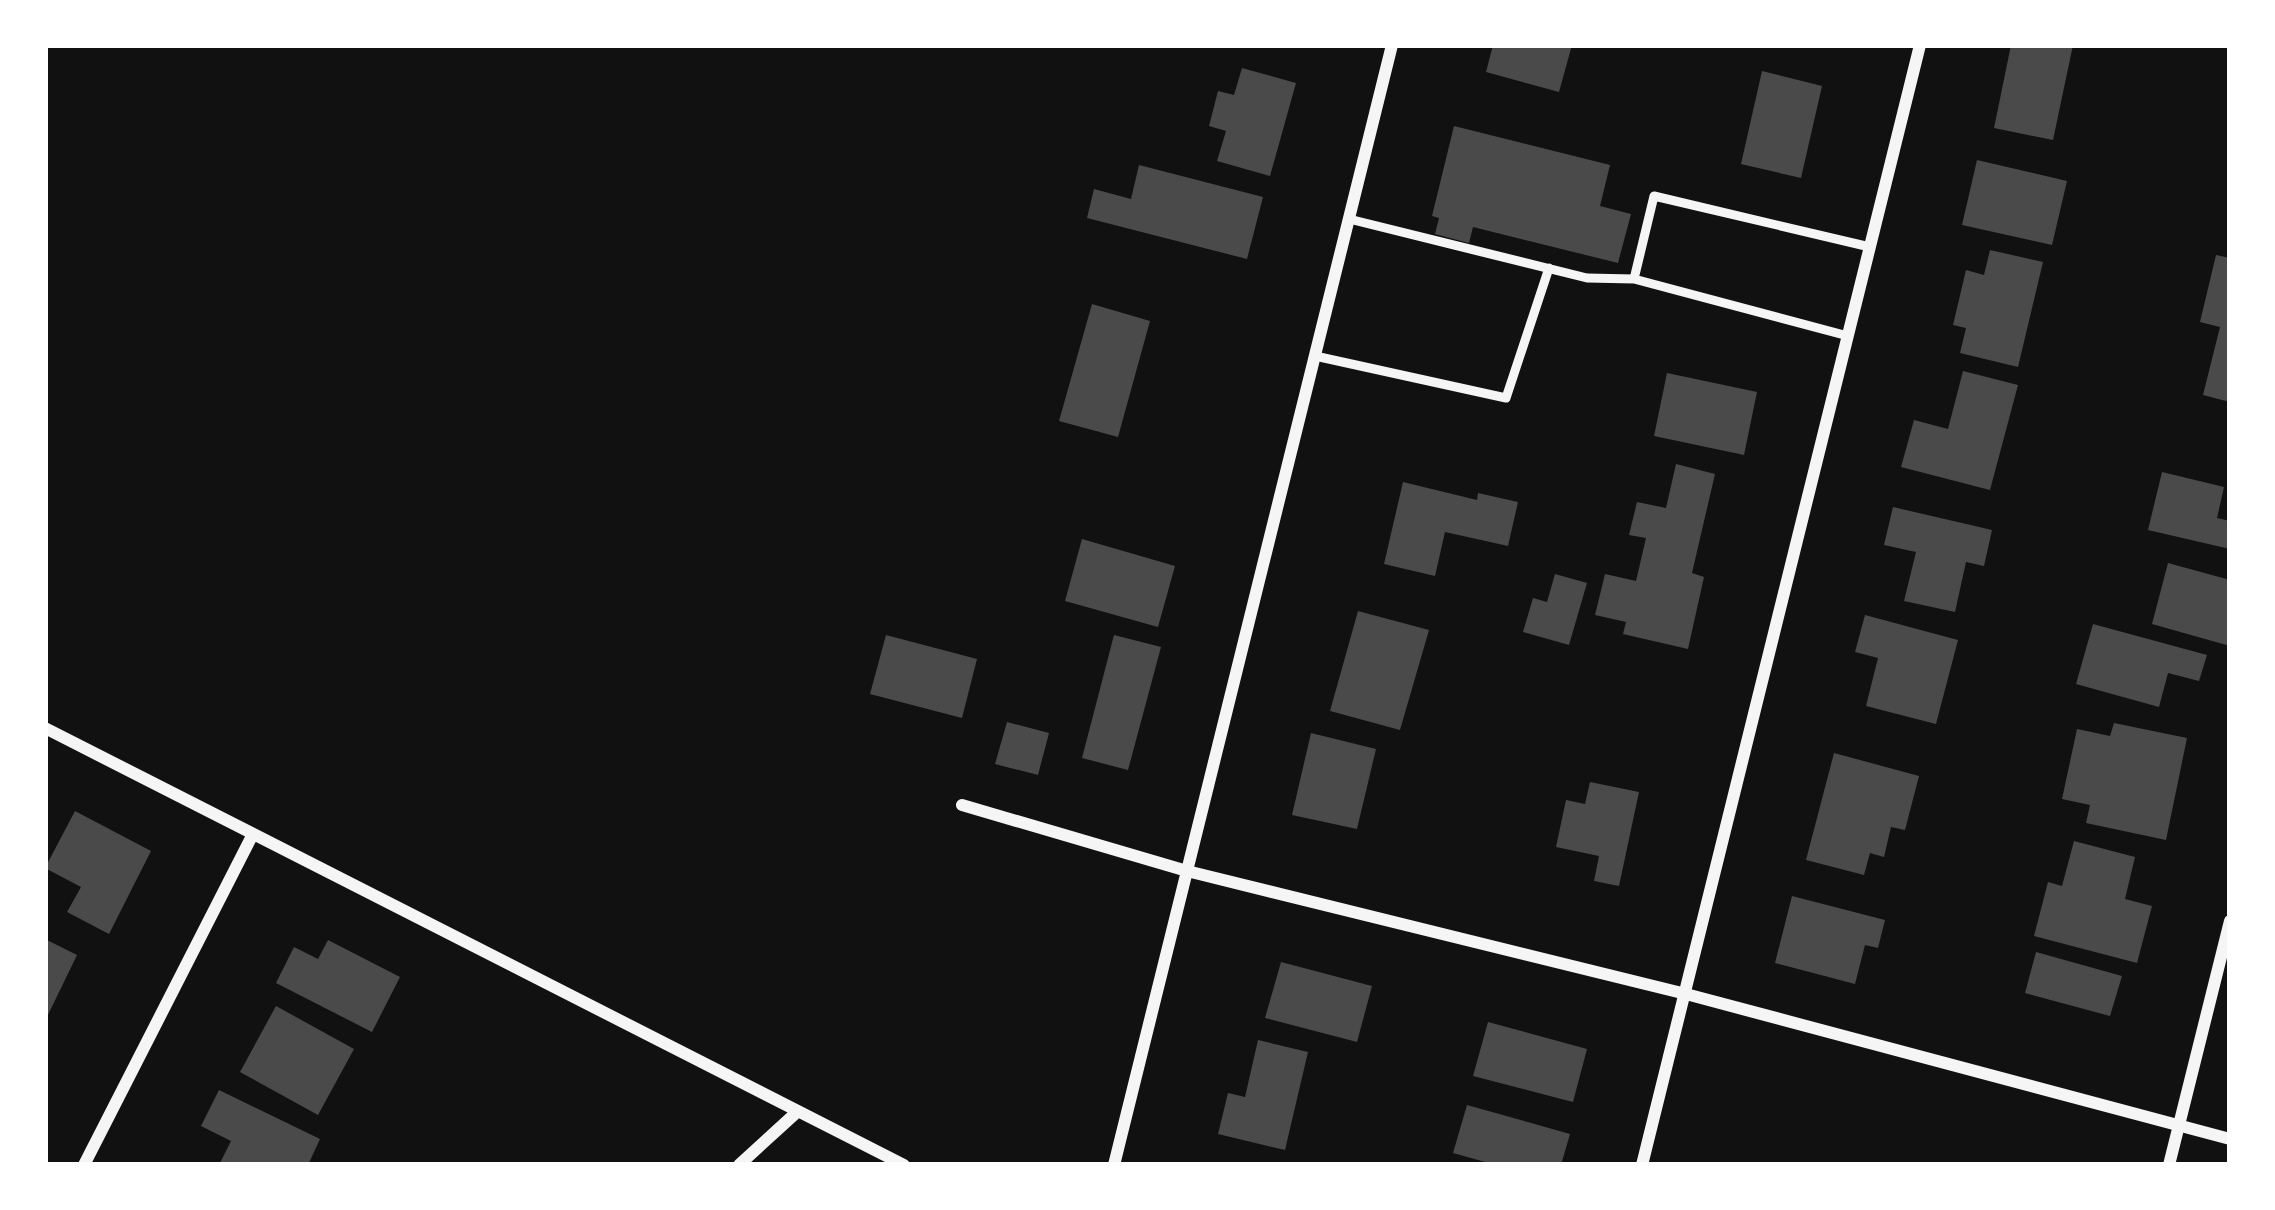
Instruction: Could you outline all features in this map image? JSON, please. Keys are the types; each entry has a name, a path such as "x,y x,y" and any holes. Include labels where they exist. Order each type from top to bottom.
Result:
{"street":[{"path":"1114,1165 1393,45"},
{"path":"1642,1165 1920,45"},
{"path":"45,728 904,1165"},
{"path":"962,805 1187,871 1686,994 2230,1139"},
{"path":"83,1165 254,834"},
{"path":"2169,1165 2230,921"},
{"path":"739,1165 797,1112"}],"lane":[{"path":"1634,279 1654,196 1870,247"},
{"path":"1349,218 1587,278 1634,279 1849,336"},
{"path":"1315,356 1506,398 1549,268"}],"building":[{"path":"1493,45 1572,45 1559,92 1486,72"},
{"path":"2011,45 2073,45 2053,140 1994,128"},
{"path":"1242,68 1296,83 1270,176 1217,161 1226,131 1209,126 1218,91 1234,95"},
{"path":"1762,71 1822,86 1801,178 1741,164"},
{"path":"1454,126 1610,165 1600,206 1631,214 1618,263 1473,227 1469,243 1435,234 1439,218 1432,216"},
{"path":"1977,160 2067,181 2052,245 1962,225"},
{"path":"1139,165 1263,197 1247,259 1087,218 1094,189 1131,199"},
{"path":"1990,250 2043,262 2018,367 1960,353 1966,328 1953,325 1966,270 1984,275"},
{"path":"2216,255 2230,258 2230,402 2203,395 2220,327 2200,322"},
{"path":"1092,304 1150,321 1118,437 1059,421"},
{"path":"1963,371 2018,385 1990,490 1901,467 1914,420 1948,429"},
{"path":"1667,373 1757,392 1744,455 1654,436"},
{"path":"1676,464 1715,474 1692,573 1704,577 1688,649 1623,634 1626,622 1595,615 1605,574 1636,581 1646,538 1629,535 1637,502 1666,508"},
{"path":"2162,472 2224,487 2217,518 2230,521 2230,549 2148,530"},
{"path":"1403,482 1477,500 1478,493 1518,502 1508,546 1445,532 1435,576 1384,564"},
{"path":"1893,507 1992,530 1984,566 1966,562 1955,612 1904,601 1916,552 1884,545"},
{"path":"1082,539 1175,566 1158,627 1065,601"},
{"path":"2168,563 2230,580 2230,646 2152,624"},
{"path":"1555,574 1587,583 1569,645 1523,632 1533,598 1547,602"},
{"path":"1358,611 1429,630 1400,730 1330,711"},
{"path":"1865,615 1958,640 1936,724 1866,706 1878,658 1855,652"},
{"path":"2093,624 2207,655 2199,681 2168,673 2159,707 2076,684"},
{"path":"886,635 977,659 962,718 870,694"},
{"path":"1114,635 1161,647 1128,770 1082,758"},
{"path":"1007,722 1049,733 1038,775 995,764"},
{"path":"2114,723 2187,738 2166,840 2086,823 2090,805 2062,799 2077,729 2110,736"},
{"path":"1311,733 1376,749 1357,829 1292,815"},
{"path":"1834,753 1919,776 1905,830 1891,827 1884,857 1870,853 1864,875 1806,860"},
{"path":"1590,782 1639,792 1619,886 1594,881 1599,856 1556,847 1566,800 1585,804"},
{"path":"75,811 151,851 109,934 67,912 81,887 45,868"},
{"path":"2074,841 2135,857 2125,899 2152,906 2137,963 2034,936 2048,882 2062,886"},
{"path":"1792,896 1885,920 1878,948 1865,945 1855,984 1775,963"},
{"path":"45,939 77,955 45,1021"},
{"path":"328,940 400,977 372,1032 276,983 294,947 318,959"},
{"path":"2036,952 2122,976 2110,1016 2025,993"},
{"path":"1281,962 1372,986 1357,1042 1265,1018"},
{"path":"276,1006 354,1049 318,1115 240,1072"},
{"path":"1488,1022 1587,1049 1573,1102 1473,1076"},
{"path":"1258,1040 1308,1052 1285,1150 1218,1134 1228,1093 1245,1097"},
{"path":"219,1090 320,1139 308,1165 219,1165 231,1141 201,1126"},
{"path":"1467,1105 1570,1134 1561,1165 1496,1165 1453,1153"}]}
